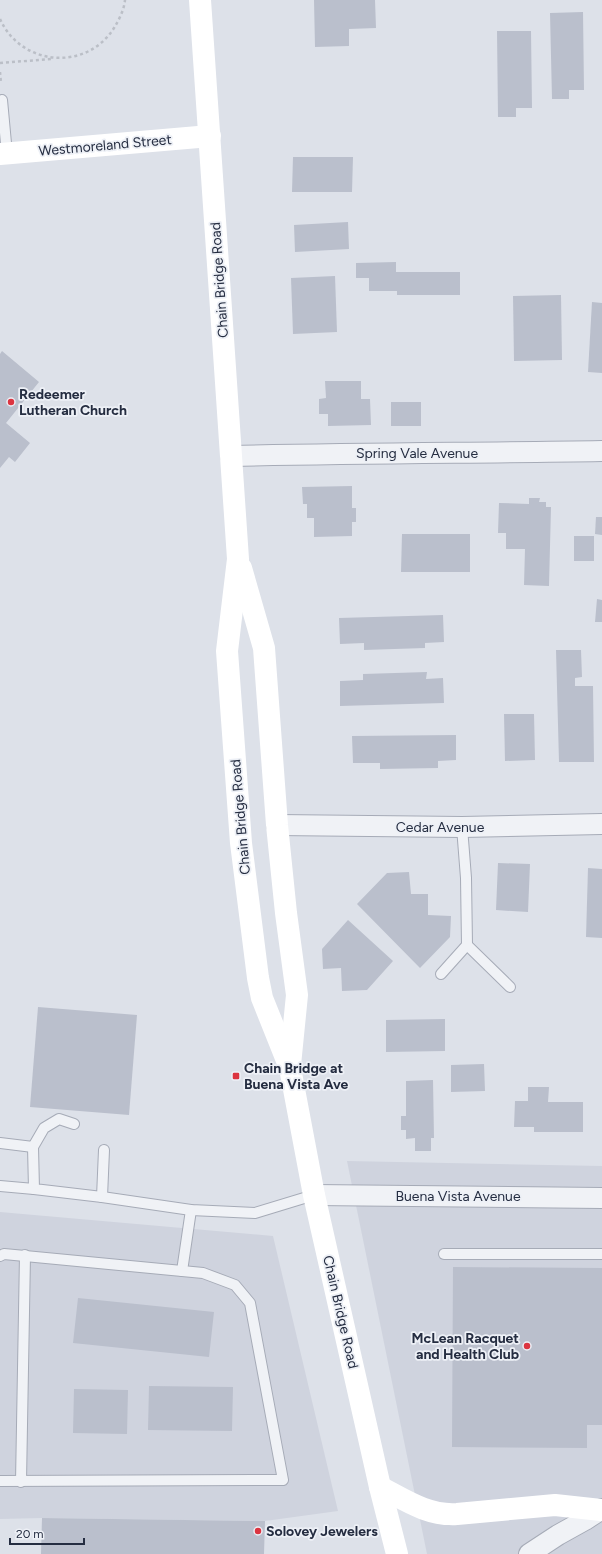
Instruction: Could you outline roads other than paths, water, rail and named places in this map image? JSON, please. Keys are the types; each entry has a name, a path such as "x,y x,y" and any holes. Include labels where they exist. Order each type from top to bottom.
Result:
{"main road":[{"name":"Chain Bridge Road","path":"200,0 238,560 227,651 241,843 258,978 262,998 290,1068 314,1195 380,1488 397,1554"},
{"name":"Westmoreland Street","path":"4,154 210,136"},
{"name":"Chain Bridge Road","path":"238,560 264,648 277,825 286,913 297,995 290,1068"},
{"path":"380,1488 425,1510 441,1514 457,1514 555,1505 601,1509"}],"street":[{"name":"Spring Vale Avenue","path":"231,456 381,452 458,454 602,452"},
{"name":"Cedar Avenue","path":"277,825 462,827 602,824"},
{"name":"Buena Vista Avenue","path":"314,1195 602,1198"},
{"path":"529,1554 601,1509"}],"lane":[{"path":"2,100 4,154"},
{"path":"441,974 467,945 466,878 462,827"},
{"path":"467,945 510,987"},
{"path":"34,1189 33,1147 44,1128 60,1119 74,1124"},
{"path":"0,1143 33,1147"},
{"path":"102,1197 104,1150"},
{"path":"0,1186 102,1197 192,1210 255,1213 314,1195"},
{"path":"182,1271 192,1210"},
{"path":"0,1256 4,1254 25,1255 203,1273 235,1284 250,1303 283,1480 0,1481"},
{"path":"444,1254 602,1254"},
{"path":"21,1482 25,1255"}],"place":[{"name":"Redeemer Lutheran Church","path":"11,402"},
{"name":"Chain Bridge at Buena Vista Ave","path":"236,1076"},
{"name":"McLean Racquet and Health Club","path":"527,1346"},
{"name":"Solovey Jewelers","path":"258,1531"}]}
